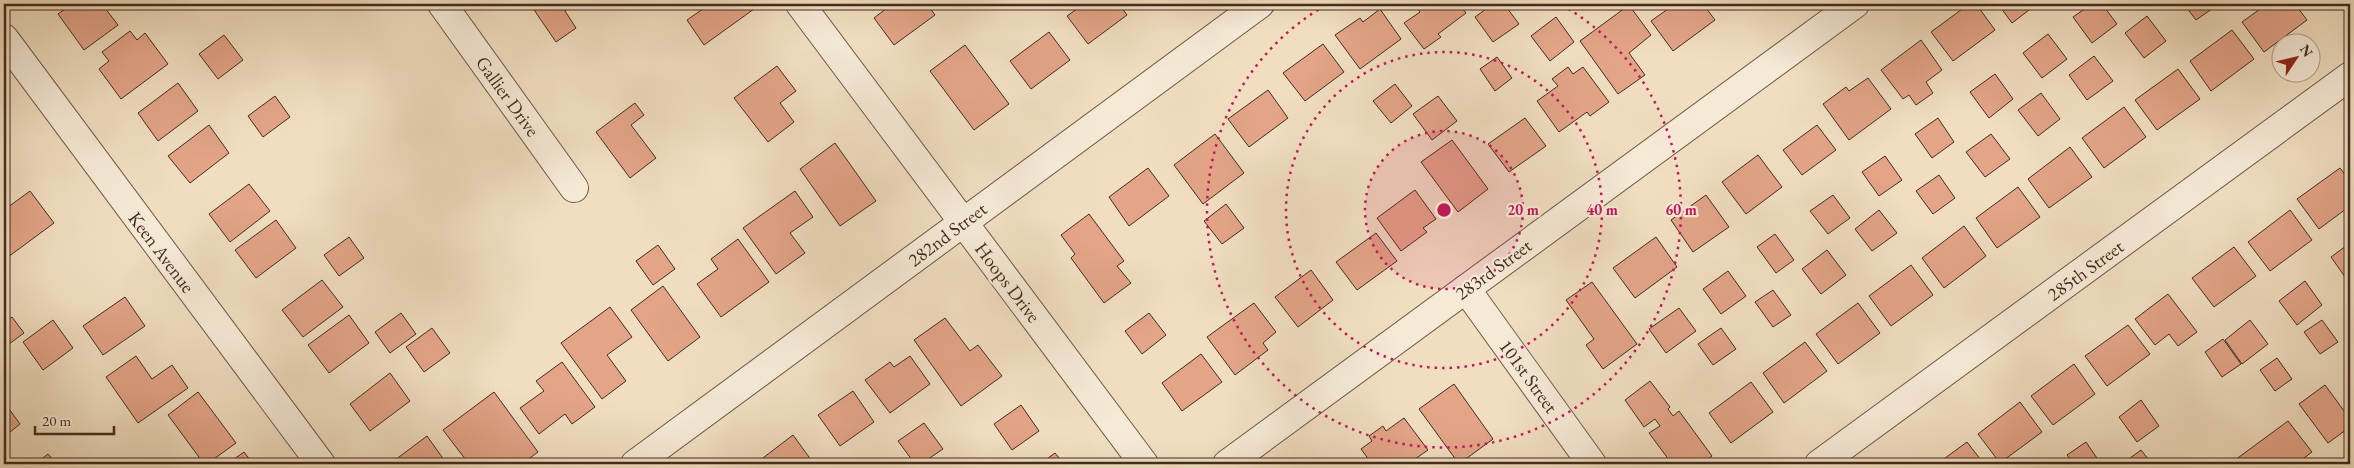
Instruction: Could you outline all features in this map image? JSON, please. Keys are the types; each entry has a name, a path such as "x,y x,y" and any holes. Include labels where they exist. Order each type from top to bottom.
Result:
{"street":[{"name":"Gallier Drive","path":"442,4 574,188"},
{"name":"Hoops Drive","path":"800,4 1144,464"},
{"name":"282nd Street","path":"635,464 1260,4"},
{"name":"283rd Street","path":"1227,464 1855,4"},
{"name":"Keen Avenue","path":"4,38 321,464"},
{"name":"285th Street","path":"1819,464 2350,76"},
{"name":"101st Street","path":"1466,289 1592,464"}],"building":[{"path":"72,4 111,4 105,8 118,25 84,50 58,14"},
{"path":"530,4 571,4 572,6 565,11 576,28 556,42"},
{"path":"710,4 750,4 754,9 704,45 687,20"},
{"path":"892,4 927,4 935,15 894,45 874,18"},
{"path":"1084,4 1119,4 1127,15 1088,44 1067,16"},
{"path":"1414,4 1459,4 1466,13 1438,34 1441,37 1424,49 1404,23 1420,12"},
{"path":"1493,4 1504,4 1519,24 1493,42 1475,17"},
{"path":"1675,4 1703,4 1715,20 1673,51 1651,21"},
{"path":"1969,4 1976,4 1995,30 1953,61 1931,32"},
{"path":"1998,4 2037,4 2012,23"},
{"path":"2092,4 2102,4 2117,24 2092,43 2073,17"},
{"path":"2184,4 2219,4 2196,20"},
{"path":"2267,4 2295,4 2307,20 2291,32 2272,32 2272,46 2264,52 2242,22"},
{"path":"1629,5 1651,35 1629,53 1645,75 1618,94 1580,41"},
{"path":"1380,9 1401,39 1360,69 1335,35 1360,18 1363,22"},
{"path":"2147,16 2166,41 2144,58 2125,33"},
{"path":"1556,17 1574,42 1550,61 1531,36"},
{"path":"2232,30 2254,59 2211,91 2190,61"},
{"path":"130,31 137,40 145,33 168,64 121,99 99,69 109,61 102,52"},
{"path":"1049,32 1070,60 1031,89 1010,61"},
{"path":"2048,34 2067,59 2042,78 2023,53"},
{"path":"224,35 243,60 218,79 199,54"},
{"path":"1921,40 1942,70 1926,82 1933,93 1916,105 1909,95 1903,99 1881,70"},
{"path":"1323,44 1344,72 1305,101 1283,73"},
{"path":"965,45 1009,104 974,130 930,71"},
{"path":"2094,56 2113,81 2087,100 2069,75"},
{"path":"1497,57 1512,78 1495,91 1480,69"},
{"path":"777,66 796,91 780,103 794,122 768,142 734,98"},
{"path":"1568,67 1573,74 1583,67 1609,102 1590,116 1587,112 1559,132 1537,101 1558,86 1552,79"},
{"path":"2178,69 2200,99 2157,130 2135,100"},
{"path":"1995,74 2013,99 1989,118 1970,92"},
{"path":"1868,78 1891,109 1849,140 1823,104 1846,87 1849,91"},
{"path":"178,83 198,111 158,141 138,113"},
{"path":"1395,84 1412,106 1391,123 1373,101"},
{"path":"1268,90 1288,118 1249,147 1228,119"},
{"path":"2041,93 2060,119 2038,136 2018,110"},
{"path":"275,96 290,117 263,137 248,116"},
{"path":"1438,96 1457,121 1432,140 1413,114"},
{"path":"635,103 644,115 631,125 656,158 630,178 596,132"},
{"path":"2124,107 2146,137 2104,168 2082,138"},
{"path":"1525,118 1546,146 1509,172 1488,144"},
{"path":"1938,118 1954,142 1932,158 1915,134"},
{"path":"209,125 229,153 190,183 168,156"},
{"path":"1817,125 1836,150 1802,175 1783,150"},
{"path":"1215,134 1244,173 1203,204 1174,165"},
{"path":"1991,134 2010,159 1985,177 1966,152"},
{"path":"1452,140 1488,189 1458,212 1421,162"},
{"path":"835,143 876,201 840,226 800,169"},
{"path":"2070,147 2092,177 2049,208 2028,179"},
{"path":"1758,155 1782,187 1746,214 1722,182"},
{"path":"1885,156 1902,180 1879,196 1862,172"},
{"path":"1148,168 1169,196 1129,226 1109,197"},
{"path":"2340,168 2350,181 2350,206 2319,229 2297,199"},
{"path":"1939,175 1955,198 1933,214 1916,191"},
{"path":"249,184 270,211 230,242 209,214"},
{"path":"2018,187 2040,217 1997,248 1976,218"},
{"path":"1415,190 1436,219 1423,228 1427,232 1401,251 1377,218"},
{"path":"30,191 54,223 4,260 4,219 8,216 4,210"},
{"path":"795,191 813,217 790,233 805,253 776,274 743,228"},
{"path":"1706,195 1729,227 1693,252 1671,220"},
{"path":"1833,195 1850,218 1828,234 1810,211"},
{"path":"1226,204 1244,228 1222,244 1204,221"},
{"path":"1879,210 1897,233 1872,251 1855,229"},
{"path":"2290,210 2312,240 2270,271 2248,242"},
{"path":"1089,214 1124,261 1117,266 1131,283 1104,303 1071,258 1075,254 1061,235"},
{"path":"276,220 296,248 256,278 235,250"},
{"path":"1964,226 1986,256 1944,288 1922,258"},
{"path":"1376,233 1397,261 1357,290 1336,262"},
{"path":"1775,234 1794,260 1776,273 1757,247"},
{"path":"349,237 364,258 339,276 324,255"},
{"path":"1656,237 1677,267 1635,298 1613,268"},
{"path":"738,239 769,282 721,317 697,284 718,269 711,259"},
{"path":"2350,243 2350,284 2331,257"},
{"path":"658,245 675,269 653,285 636,261"},
{"path":"2234,247 2256,276 2214,307 2192,278"},
{"path":"1827,250 1846,275 1821,294 1802,269"},
{"path":"1911,265 1933,295 1891,326 1869,296"},
{"path":"1311,270 1333,300 1298,327 1275,297"},
{"path":"1728,271 1746,296 1721,314 1703,289"},
{"path":"322,280 343,307 303,337 282,310"},
{"path":"2305,281 2322,305 2297,325 2279,301"},
{"path":"1592,282 1637,344 1603,369 1586,345 1594,339 1566,300"},
{"path":"663,286 700,337 668,361 631,310"},
{"path":"1773,290 1791,315 1773,327 1755,302"},
{"path":"2168,294 2197,332 2178,346 2169,334 2155,345 2135,319"},
{"path":"125,297 145,326 103,355 83,326"},
{"path":"1254,303 1276,332 1263,343 1268,350 1235,375 1207,337"},
{"path":"1858,303 1880,333 1838,364 1816,334"},
{"path":"610,307 632,337 607,355 626,381 602,399 561,343"},
{"path":"1679,308 1696,331 1666,353 1649,329"},
{"path":"401,313 416,334 390,353 375,332"},
{"path":"1149,313 1166,335 1142,354 1125,331"},
{"path":"349,315 369,343 329,373 308,345"},
{"path":"12,317 24,333 5,347 4,323"},
{"path":"945,318 970,351 978,345 1002,376 961,406 914,340"},
{"path":"53,320 73,348 43,370 23,342"},
{"path":"2250,320 2268,344 2242,364 2225,340"},
{"path":"2322,320 2338,342 2320,354 2304,332"},
{"path":"2128,325 2150,354 2107,386 2085,356"},
{"path":"432,328 450,353 424,372 406,347"},
{"path":"1721,328 1736,349 1713,365 1698,344"},
{"path":"2223,339 2241,364 2222,377 2205,352"},
{"path":"1805,342 1827,371 1784,403 1763,373"},
{"path":"1201,354 1222,382 1182,411 1162,383"},
{"path":"136,356 152,379 172,365 188,388 138,423 106,377"},
{"path":"910,356 930,384 890,413 865,380 890,362 894,367"},
{"path":"2277,358 2292,379 2275,391 2260,370"},
{"path":"562,362 595,407 572,424 565,414 539,434 520,408 544,391 536,381"},
{"path":"2074,364 2095,394 2053,425 2031,396"},
{"path":"390,373 410,401 370,431 350,404"},
{"path":"1650,381 1670,407 1668,409 1673,416 1679,411 1712,456 1702,464 1672,464 1649,433 1660,426 1655,419 1644,427 1625,400"},
{"path":"1751,382 1773,412 1731,443 1709,413"},
{"path":"1454,384 1493,439 1459,464 1419,409"},
{"path":"2325,385 2350,419 2350,427 2328,443 2299,404"},
{"path":"853,391 874,422 840,446 818,415"},
{"path":"198,392 236,443 207,464 204,464 168,415"},
{"path":"494,392 538,452 522,464 469,464 443,430"},
{"path":"2141,400 2159,426 2137,442 2119,417"},
{"path":"4,402 20,424 4,437"},
{"path":"2020,402 2042,432 2000,463 1978,434"},
{"path":"1021,405 1039,431 1012,450 994,424"},
{"path":"1404,418 1428,450 1408,464 1372,464 1361,449 1372,441 1369,436 1383,426 1386,431"},
{"path":"2288,421 2312,452 2296,464 2238,464 2235,460"},
{"path":"924,423 943,449 921,464 915,464 898,441"},
{"path":"793,435 814,464 761,464 759,461"},
{"path":"427,436 447,464 391,463"},
{"path":"1967,442 1984,464 1937,464"},
{"path":"2086,442 2101,464 2074,464 2067,455"},
{"path":"2141,450 2152,464 2122,464"},
{"path":"244,452 253,464 227,464"},
{"path":"1055,453 1064,464 1040,464"},
{"path":"48,454 57,464 35,464"}]}
